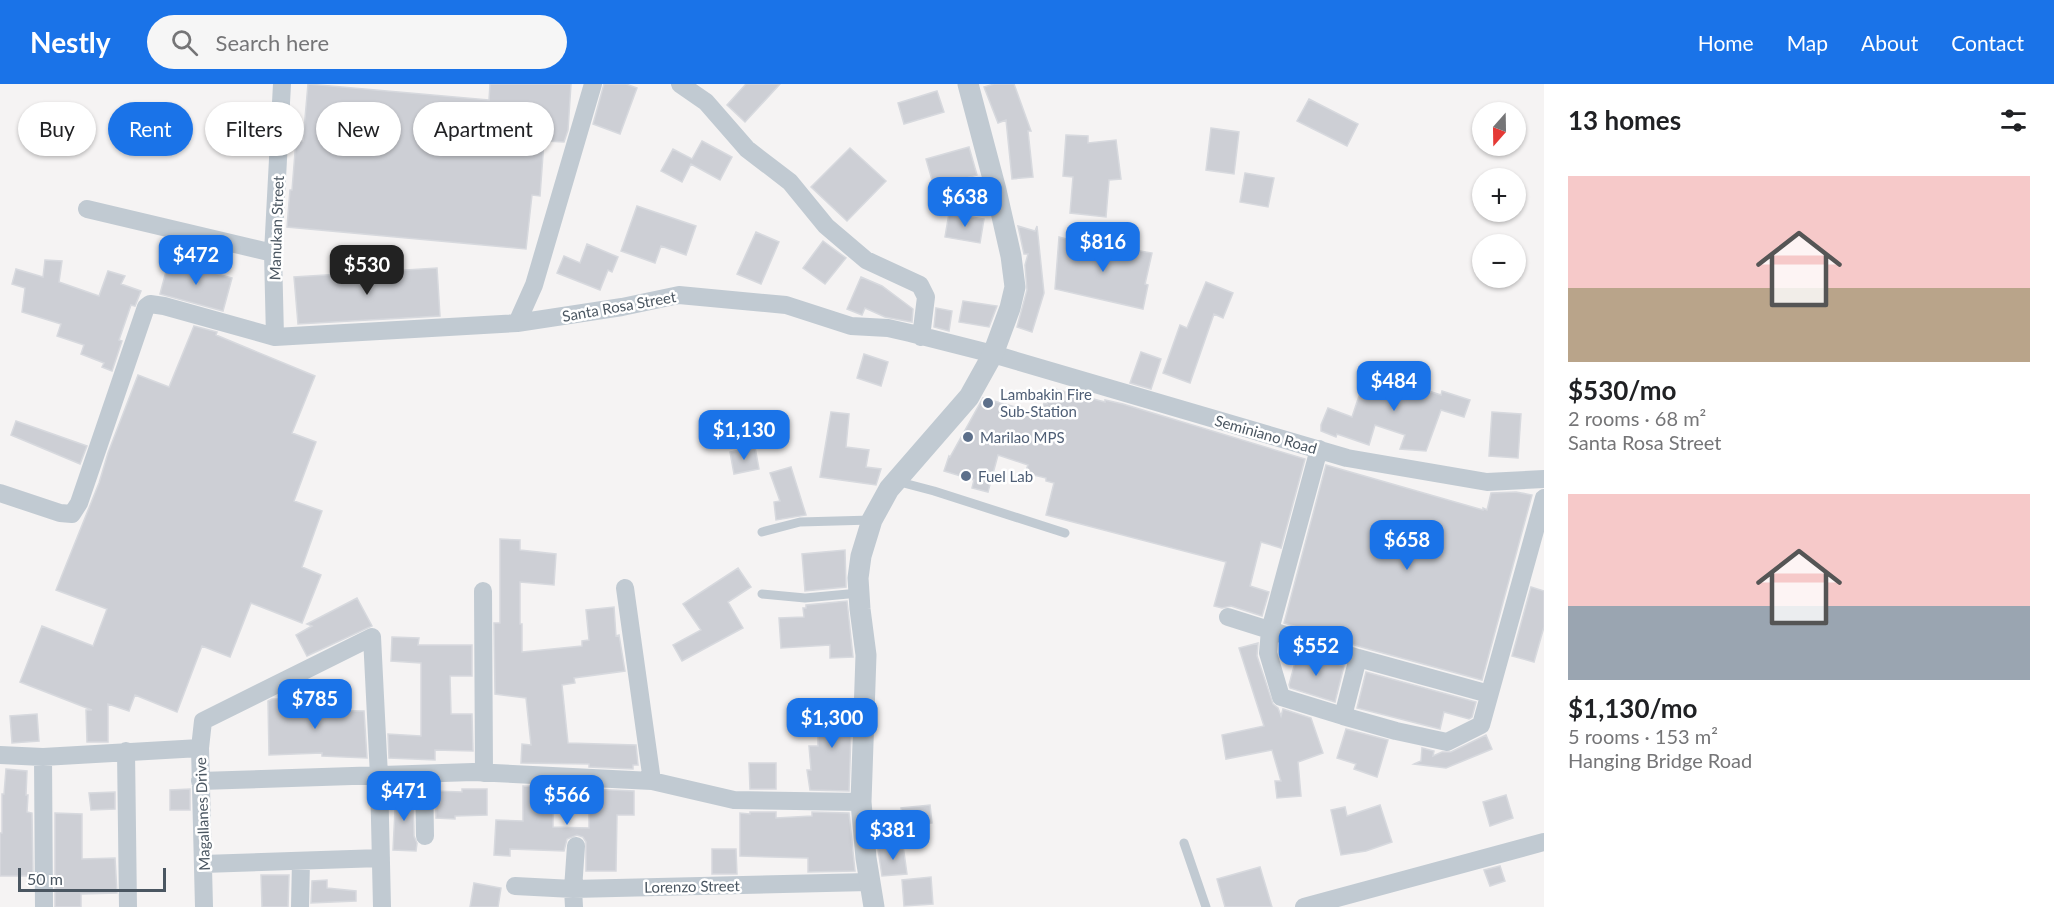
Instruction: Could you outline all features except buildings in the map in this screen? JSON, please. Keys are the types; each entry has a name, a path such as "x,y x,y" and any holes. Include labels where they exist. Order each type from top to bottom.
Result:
{"street":[{"name":"Manukan Street","path":"275,337 273,253 282,84"},
{"path":"517,323 534,285 593,84"},
{"path":"680,84 706,102 747,149 790,182 826,226 866,260 920,285 926,297 921,337"},
{"path":"874,907 869,882 861,802 866,655 858,578 861,556 872,520 889,489 969,397 993,354 1010,308 1015,287 1011,256 996,190 968,84"},
{"path":"87,209 273,253"},
{"name":"Santa Rosa Street","path":"0,494 60,513 72,514 79,503 146,307 150,304 275,337 517,323 622,307 680,295 786,305 851,326 888,328 993,354"},
{"name":"Seminiano Road","path":"993,354 1347,458 1487,482 1544,479"},
{"path":"1319,449 1270,630 1268,653 1281,698 1396,731 1447,742 1480,725 1544,498"},
{"path":"625,588 652,781"},
{"path":"483,591 484,773"},
{"path":"1228,617 1358,658 1489,694"},
{"name":"Magallanes Drive","path":"204,907 200,781 203,721 372,637 379,776"},
{"path":"1343,716 1358,658"},
{"path":"0,755 43,757 200,748"},
{"path":"126,751 128,907"},
{"path":"43,757 44,907"},
{"path":"200,781 484,773 652,781 734,800 861,802"},
{"path":"424,775 425,836"},
{"path":"379,776 382,907"},
{"path":"1304,907 1544,842"},
{"path":"573,898 576,846"},
{"path":"203,864 381,858"},
{"path":"300,907 301,861"},
{"name":"Lorenzo Street","path":"515,886 573,898 869,882"}],"lane":[{"path":"896,481 1065,533"},
{"path":"762,532 800,522 872,520"},
{"path":"762,594 805,598 859,593"},
{"path":"1184,843 1206,907"}],"place":[{"name":"Lambakin Fire Sub-Station","path":"988,403"},
{"name":"Marilao MPS","path":"968,437"},
{"name":"Fuel Lab","path":"966,476"}]}
